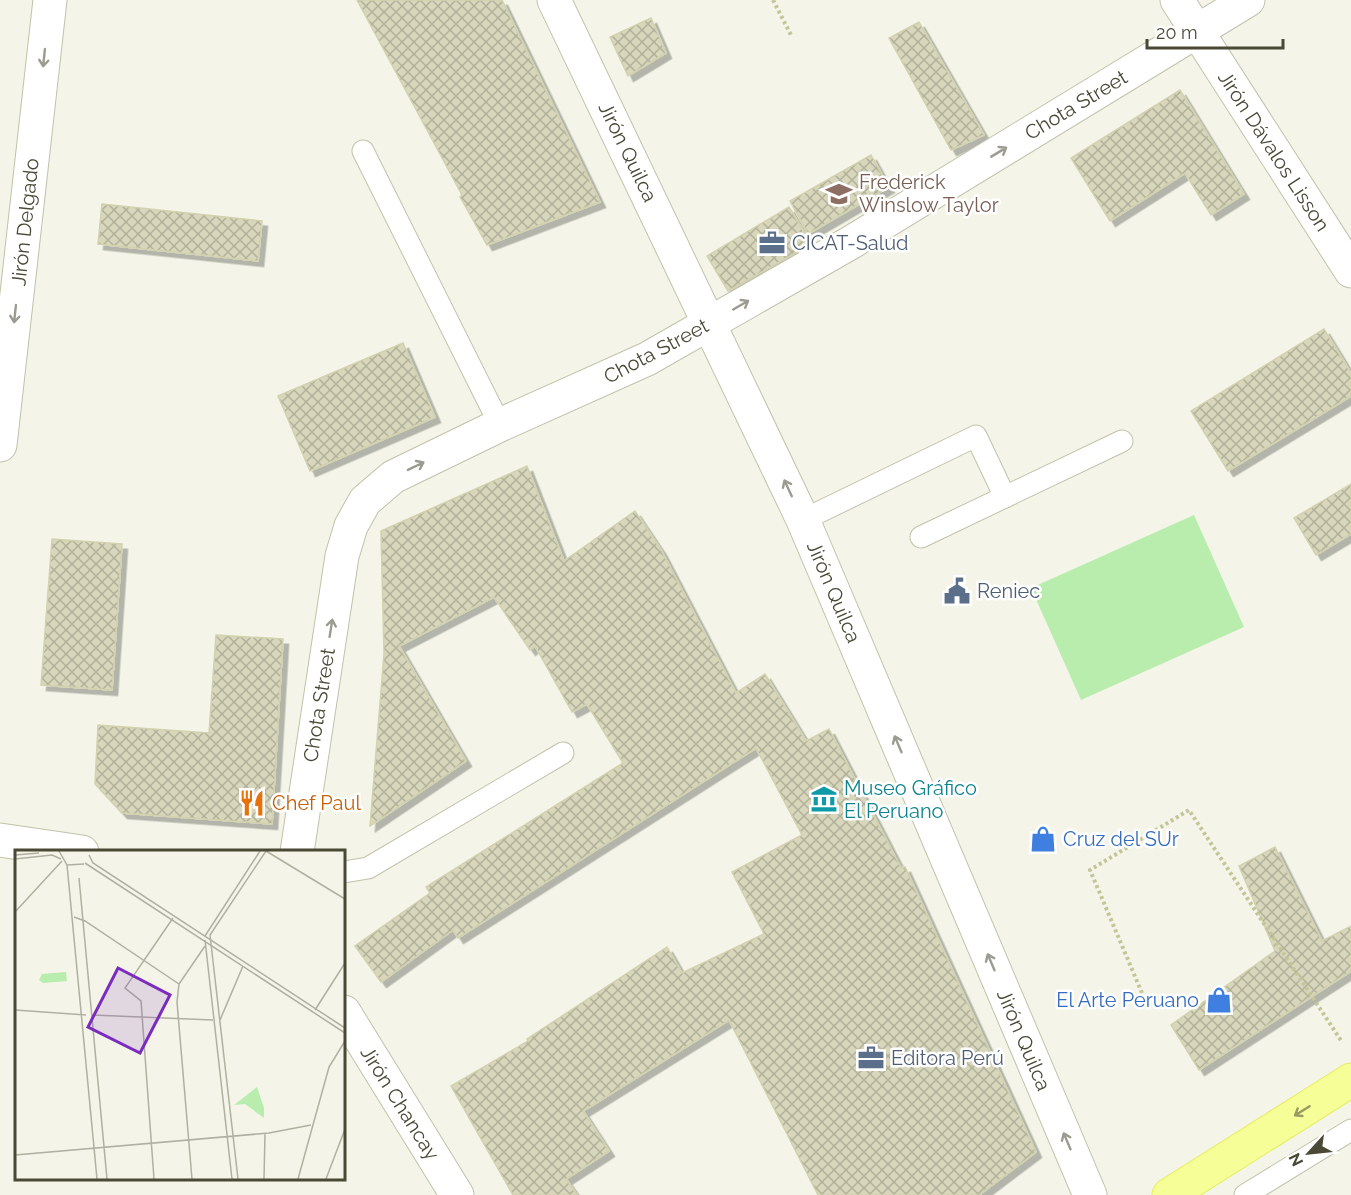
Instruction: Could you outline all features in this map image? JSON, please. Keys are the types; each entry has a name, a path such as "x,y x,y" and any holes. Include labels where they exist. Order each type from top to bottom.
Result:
{"main road":[{"path":"1169,1195 1351,1080"}],"street":[{"name":"Jirón Delgado","path":"0,445 50,0"},
{"name":"Jirón Quilca","path":"554,0 803,520 1090,1195"},
{"name":"Jirón Dávalos Lisson","path":"1177,0 1351,271"},
{"name":"Chota Street","path":"297,850 342,556 351,526 365,501 393,477 500,425 647,359 850,243 1248,0"},
{"path":"0,840 68,850"},
{"name":"Jirón Chancay","path":"345,1014 457,1195"}],"lane":[{"path":"363,150 500,425"},
{"path":"803,520 976,436 1005,497"},
{"path":"921,537 1122,441"},
{"path":"345,872 368,868 563,753"},
{"path":"1245,1195 1351,1130"}],"path":[{"path":"773,0 792,38"},
{"path":"1142,993 1090,870 1189,810 1344,1047"}],"green space":[{"path":"1194,515 1244,627 1081,700 1031,588"}],"building":[{"path":"357,0 502,0 600,202 487,245"},
{"path":"651,18 666,53 628,76 610,37"},
{"path":"919,22 984,135 951,150 889,38"},
{"path":"1180,90 1244,194 1211,215 1185,173 1110,221 1071,158"},
{"name":"Frederick Winslow Taylor","path":"871,155 889,187 808,234 790,201"},
{"path":"102,204 262,221 258,261 98,244"},
{"path":"789,207 811,244 728,291 707,256"},
{"path":"1324,329 1351,373 1351,396 1228,471 1191,411"},
{"path":"403,343 435,417 310,471 278,396"},
{"path":"527,466 564,561 635,511 661,550 736,693 765,674 806,741 829,729 901,868 905,867 1036,1152 979,1195 818,1195 729,1020 583,1111 609,1151 566,1179 577,1195 513,1195 451,1086 528,1041 527,1039 667,947 682,973 764,934 732,872 802,835 756,748 458,938 453,930 381,982 355,946 430,893 426,887 623,763 587,704 572,712 535,646 530,650 494,597 399,646 466,761 370,826 384,654 381,531"},
{"path":"1351,484 1351,534 1316,555 1294,518"},
{"path":"52,539 122,544 112,690 41,685"},
{"path":"216,635 283,639 272,824 122,813 95,784 98,725 209,733"},
{"path":"1275,847 1322,941 1351,926 1351,971 1199,1070 1171,1025 1275,951 1239,866"}],"place":[{"name":"Frederick Winslow Taylor","path":"839,194"},
{"name":"CICAT-Salud","path":"772,243"},
{"name":"Reniec","path":"957,591"},
{"name":"Museo Gráfico El Peruano","path":"824,799"},
{"name":"Chef Paul","path":"252,803"},
{"name":"Cruz del SUr","path":"1043,839"},
{"name":"El Arte Peruano","path":"1219,1000"},
{"name":"Editora Perú","path":"871,1058"}]}
